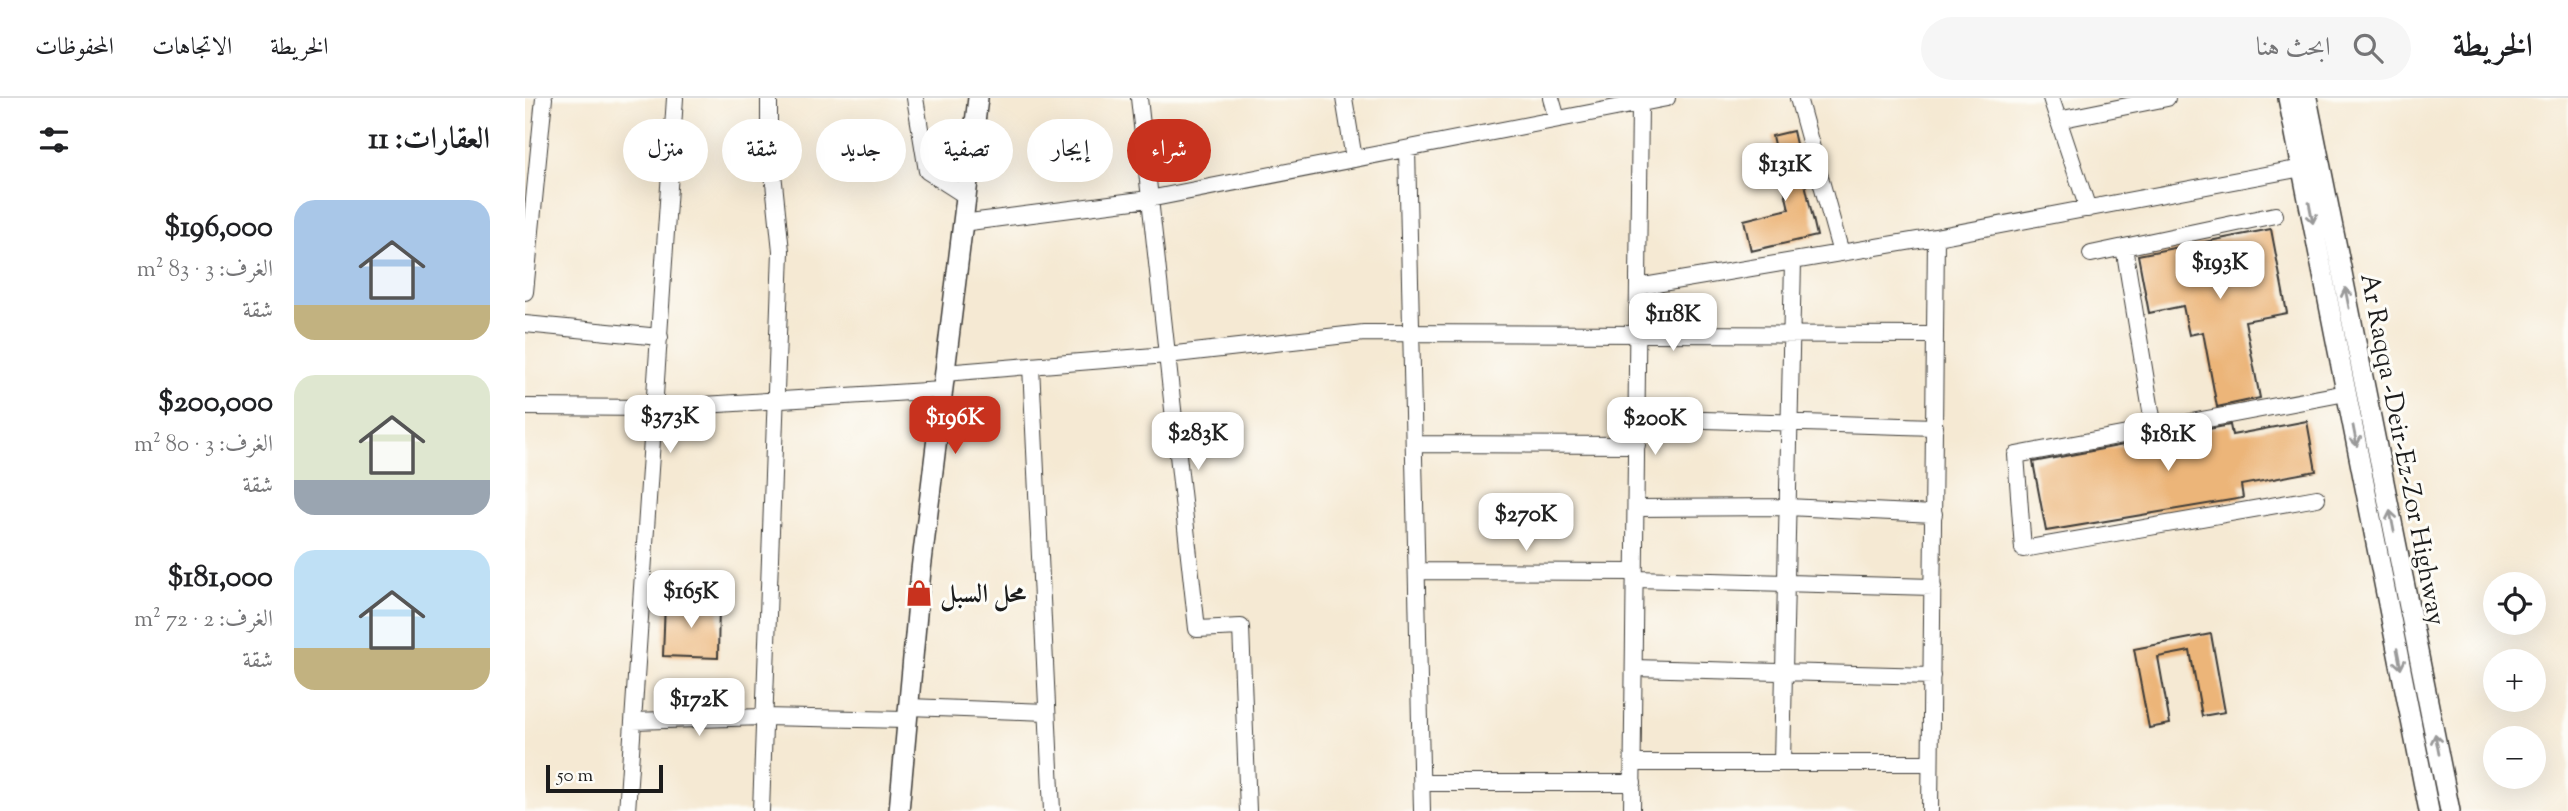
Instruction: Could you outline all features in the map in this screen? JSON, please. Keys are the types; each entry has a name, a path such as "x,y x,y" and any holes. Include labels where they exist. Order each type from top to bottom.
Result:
{"main road":[{"path":"899,811 943,381 978,98"},
{"name":"Ar Raqqa -Deir-Ez-Zor Highway","path":"2288,98 2429,811"},
{"name":"Ar Raqqa -Deir-Ez-Zor Highway","path":"2307,98 2450,811"}],"street":[{"path":"525,292 544,98"},
{"path":"627,811 675,98"},
{"path":"761,811 781,251 769,134 769,98"},
{"path":"915,98 927,171 966,196"},
{"path":"1139,98 1197,629 1241,627 1248,811"},
{"path":"1344,98 1354,159"},
{"path":"1551,98 1557,119"},
{"path":"962,223 1149,199 1667,98"},
{"path":"1798,98 1841,253"},
{"path":"2051,98 2088,209"},
{"path":"2058,120 2167,98"},
{"path":"1632,811 1640,103"},
{"path":"1407,149 1422,811"},
{"path":"1638,287 1935,237 2302,168"},
{"path":"2091,254 2275,215"},
{"path":"1930,811 1935,237"},
{"path":"2124,247 2154,429"},
{"path":"1782,763 1793,261"},
{"path":"525,324 660,337"},
{"path":"525,407 655,408 775,402 943,381 1031,366 1167,355 1364,333 1935,335"},
{"path":"1031,366 1052,811"},
{"path":"2317,498 2023,549 2016,455 2346,393"},
{"path":"1637,418 1789,425 1935,427"},
{"path":"1414,444 1637,445"},
{"path":"1636,508 1787,507 1934,514"},
{"path":"1417,571 1933,587"},
{"path":"1634,668 1931,676"},
{"path":"633,721 1047,712"},
{"path":"1633,763 1930,763"},
{"path":"1422,783 1633,783"}],"building":[{"path":"1793,131 1817,236 1751,251 1744,220 1789,209 1772,136"},
{"path":"2271,229 2287,313 2245,321 2260,398 2217,407 2203,332 2189,335 2183,306 2149,313 2138,255"},
{"path":"2307,421 2316,471 2241,485 2243,498 2046,531 2033,462 2230,425 2232,435"},
{"path":"665,602 719,604 718,658 663,656"},
{"path":"2211,634 2225,712 2202,716 2190,651 2158,657 2170,724 2149,728 2134,649"}],"place":[{"name":"محل السبل","path":"919,593"}]}
